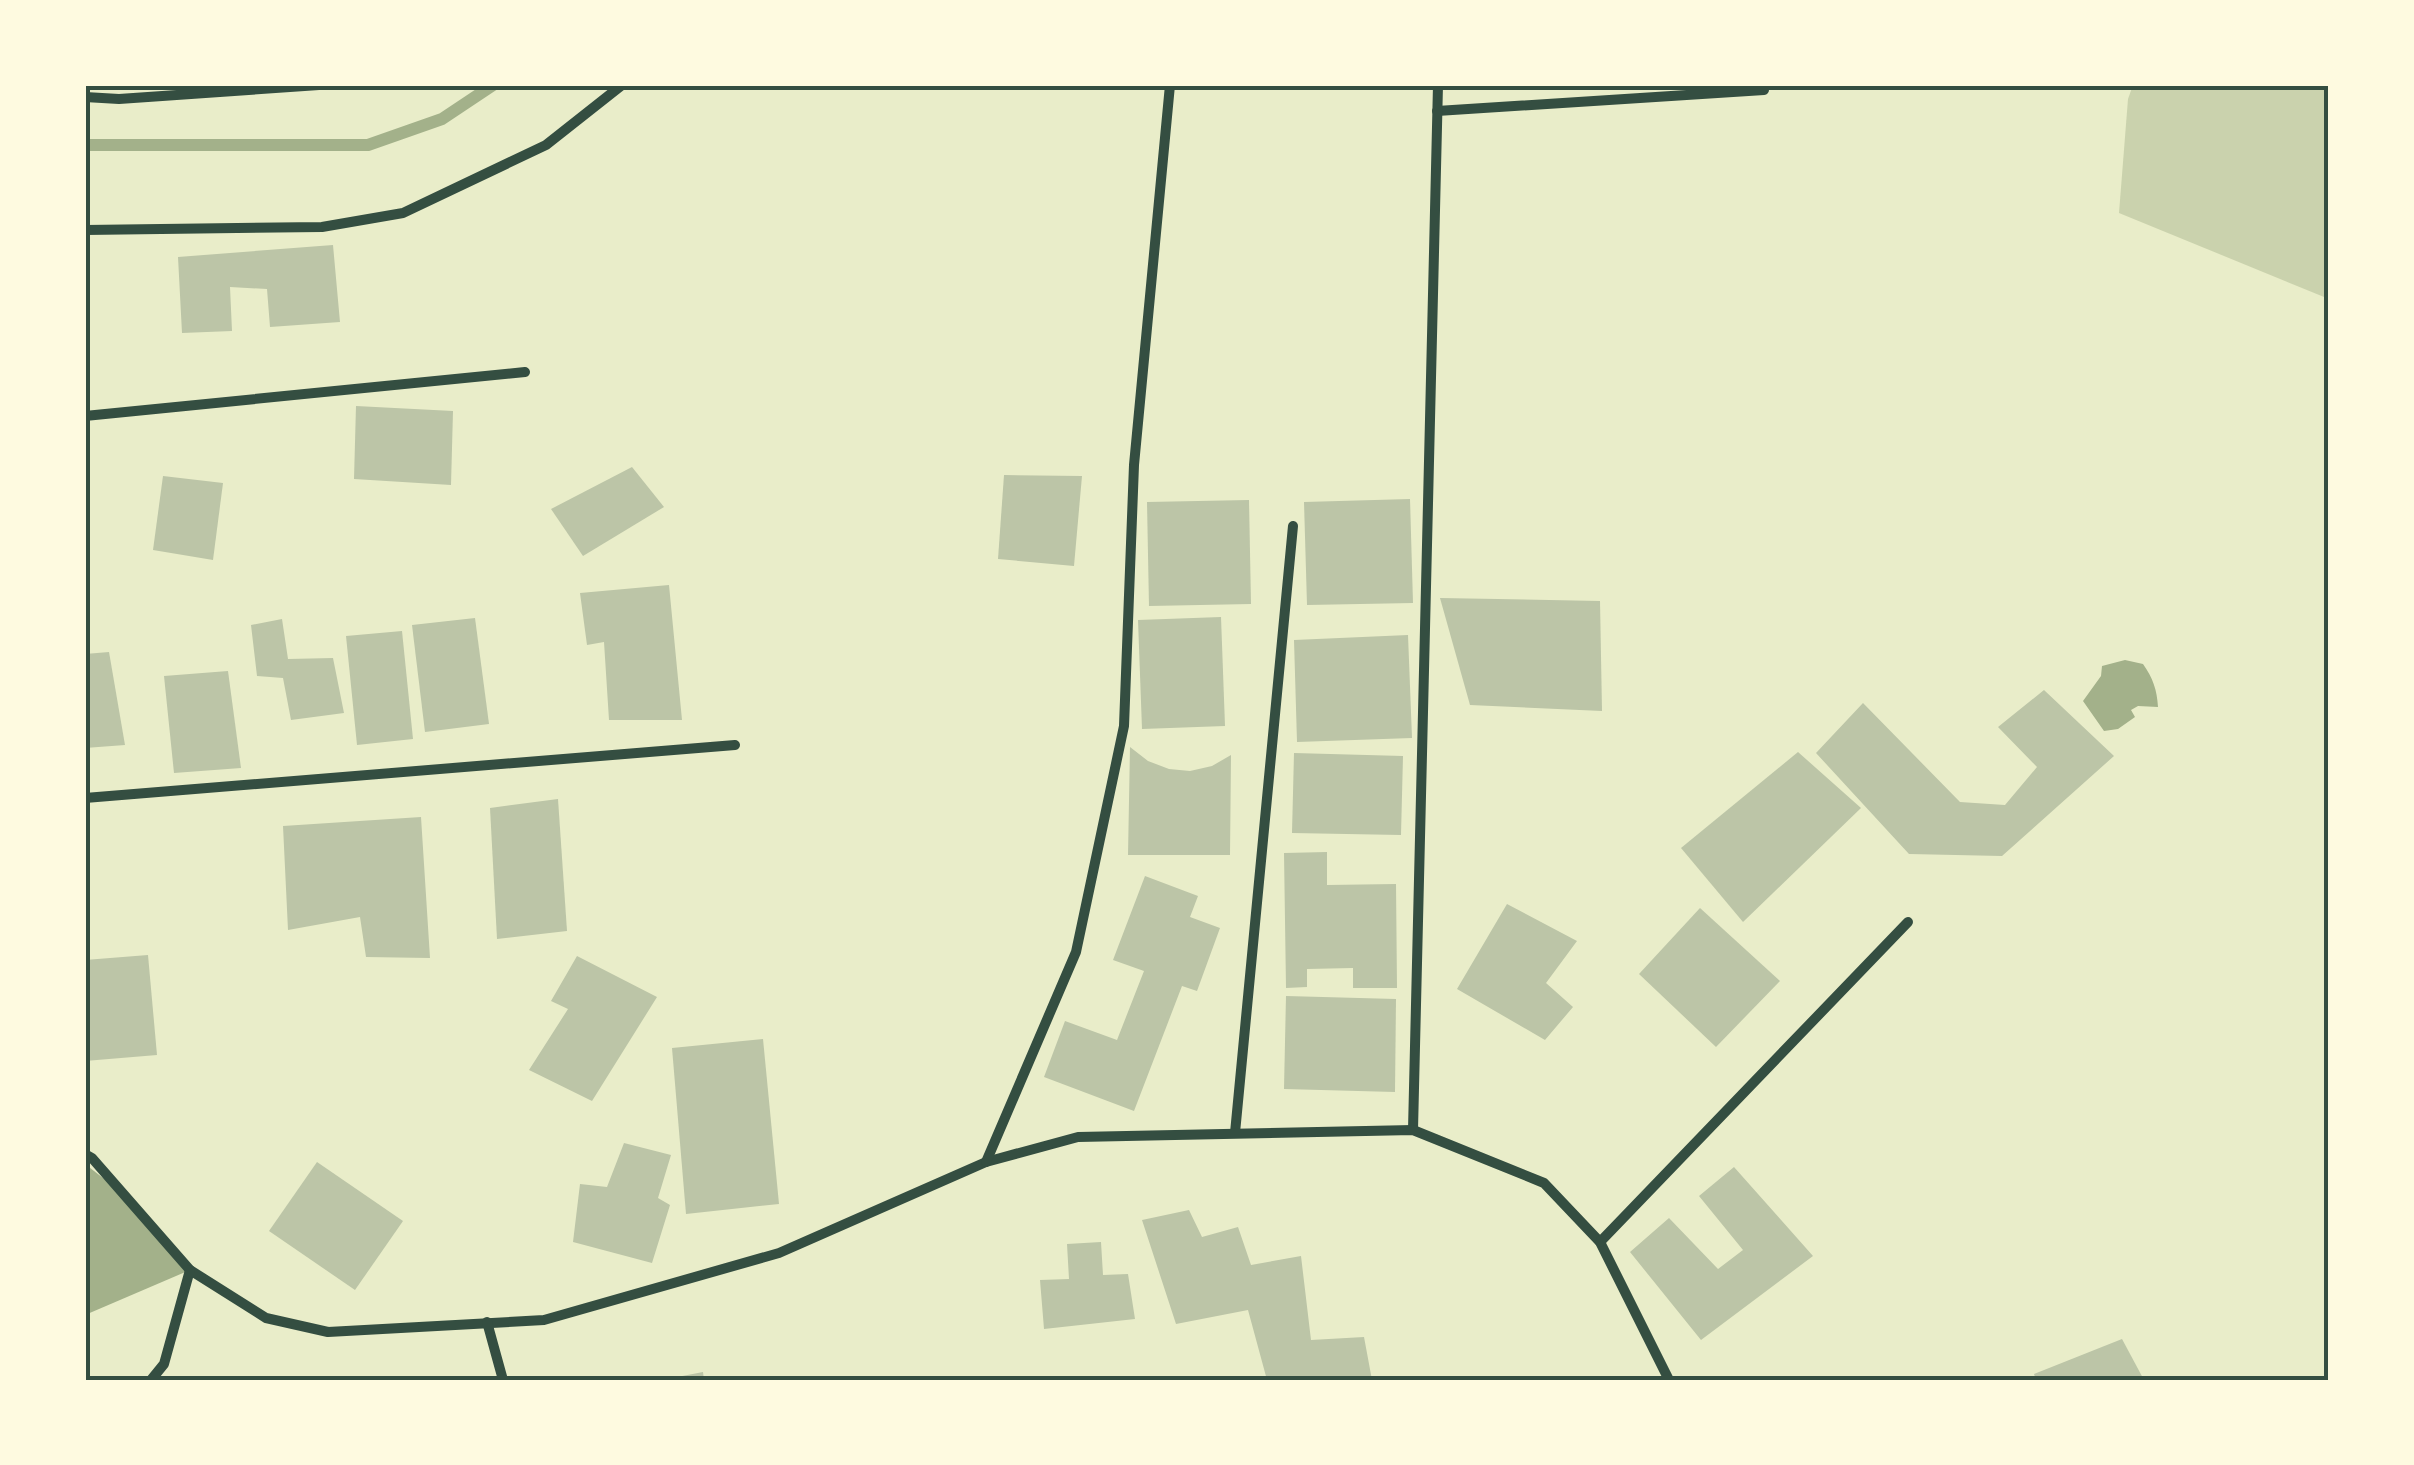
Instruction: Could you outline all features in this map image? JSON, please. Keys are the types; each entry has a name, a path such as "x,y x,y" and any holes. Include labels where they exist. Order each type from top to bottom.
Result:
{"street":[{"path":"85,98 319,85"},
{"path":"85,230 322,227 403,213 546,145 622,85"},
{"path":"986,1162 1076,952 1124,726 1134,465 1170,85"},
{"path":"1414,1130 1438,85"},
{"path":"1438,112 1764,90"},
{"path":"85,416 524,372"},
{"path":"1235,1134 1294,526"},
{"path":"85,798 736,745"},
{"path":"1600,1242 1908,922"},
{"path":"85,1154 190,1270 266,1318 328,1332 544,1320 779,1253 986,1162 1078,1137 1414,1130 1544,1183 1600,1242 1669,1380"},
{"path":"152,1380 164,1364 190,1270"},
{"path":"488,1322 503,1380"}],"shaded area":[{"path":"2133,85 2329,85 2329,299 2119,213 2128,99"},
{"path":"2125,660 2143,664 2154,684 2158,707 2138,706 2131,710 2135,717 2118,729 2104,731 2083,701 2101,676 2102,666"},
{"path":"85,1164 126,1196 190,1270 85,1315"}],"building":[{"path":"333,245 340,322 270,327 267,289 230,287 232,331 182,333 178,257"},
{"path":"356,406 453,411 451,485 354,479"},
{"path":"632,467 664,507 583,556 551,509"},
{"path":"1004,475 1082,476 1074,566 998,559"},
{"path":"163,476 223,483 213,560 153,550"},
{"path":"1410,499 1413,603 1307,605 1304,502"},
{"path":"1249,500 1251,604 1149,606 1147,502"},
{"path":"669,585 682,720 609,720 604,642 587,645 580,593"},
{"path":"1440,598 1600,601 1602,711 1470,705"},
{"path":"1221,617 1225,726 1142,729 1138,620"},
{"path":"475,618 489,724 425,732 412,625"},
{"path":"282,619 288,659 333,658 344,713 291,720 283,678 257,676 251,625"},
{"path":"402,631 413,739 357,745 346,636"},
{"path":"1408,635 1412,738 1297,742 1294,640"},
{"path":"109,652 125,745 85,748 85,654"},
{"path":"228,671 241,768 174,773 164,676"},
{"path":"2044,690 2114,756 2002,856 1909,854 1816,753 1863,703 1960,802 2005,805 2037,767 1998,727"},
{"path":"1130,747 1148,761 1190,771 1212,766 1231,755 1230,855 1128,855"},
{"path":"1798,752 1861,808 1743,922 1681,848"},
{"path":"1294,753 1403,756 1401,835 1292,833"},
{"path":"558,799 567,931 497,939 490,808"},
{"path":"421,817 430,958 366,957 360,917 288,930 283,826"},
{"path":"1327,852 1327,885 1396,884 1397,988 1353,988 1353,968 1307,969 1307,987 1286,988 1284,853"},
{"path":"1145,876 1198,896 1190,917 1220,928 1197,991 1182,986 1134,1111 1044,1077 1065,1021 1117,1040 1144,971 1113,960"},
{"path":"1507,904 1577,941 1546,983 1573,1007 1545,1040 1457,989"},
{"path":"1700,908 1780,981 1716,1047 1639,974"},
{"path":"148,955 157,1055 85,1061 85,960"},
{"path":"577,956 657,997 592,1101 529,1070 568,1009 551,1001"},
{"path":"1286,996 1396,999 1395,1092 1284,1089"},
{"path":"763,1039 779,1204 686,1214 672,1048"},
{"path":"624,1143 671,1155 658,1198 670,1205 652,1263 573,1242 580,1184 607,1187"},
{"path":"317,1162 403,1221 355,1290 269,1231"},
{"path":"1734,1167 1813,1256 1701,1340 1630,1252 1669,1218 1718,1269 1743,1250 1699,1196"},
{"path":"1189,1210 1202,1237 1238,1227 1251,1265 1301,1256 1311,1340 1364,1337 1372,1380 1267,1380 1248,1310 1176,1324 1142,1220"},
{"path":"1101,1242 1103,1275 1128,1274 1135,1319 1044,1329 1040,1280 1069,1279 1067,1244"},
{"path":"2122,1339 2144,1380 2036,1380 2034,1374"},
{"path":"703,1372 704,1380 672,1380 672,1378"}],"waterway":[{"path":"85,145 368,145 442,119 493,85"}]}
